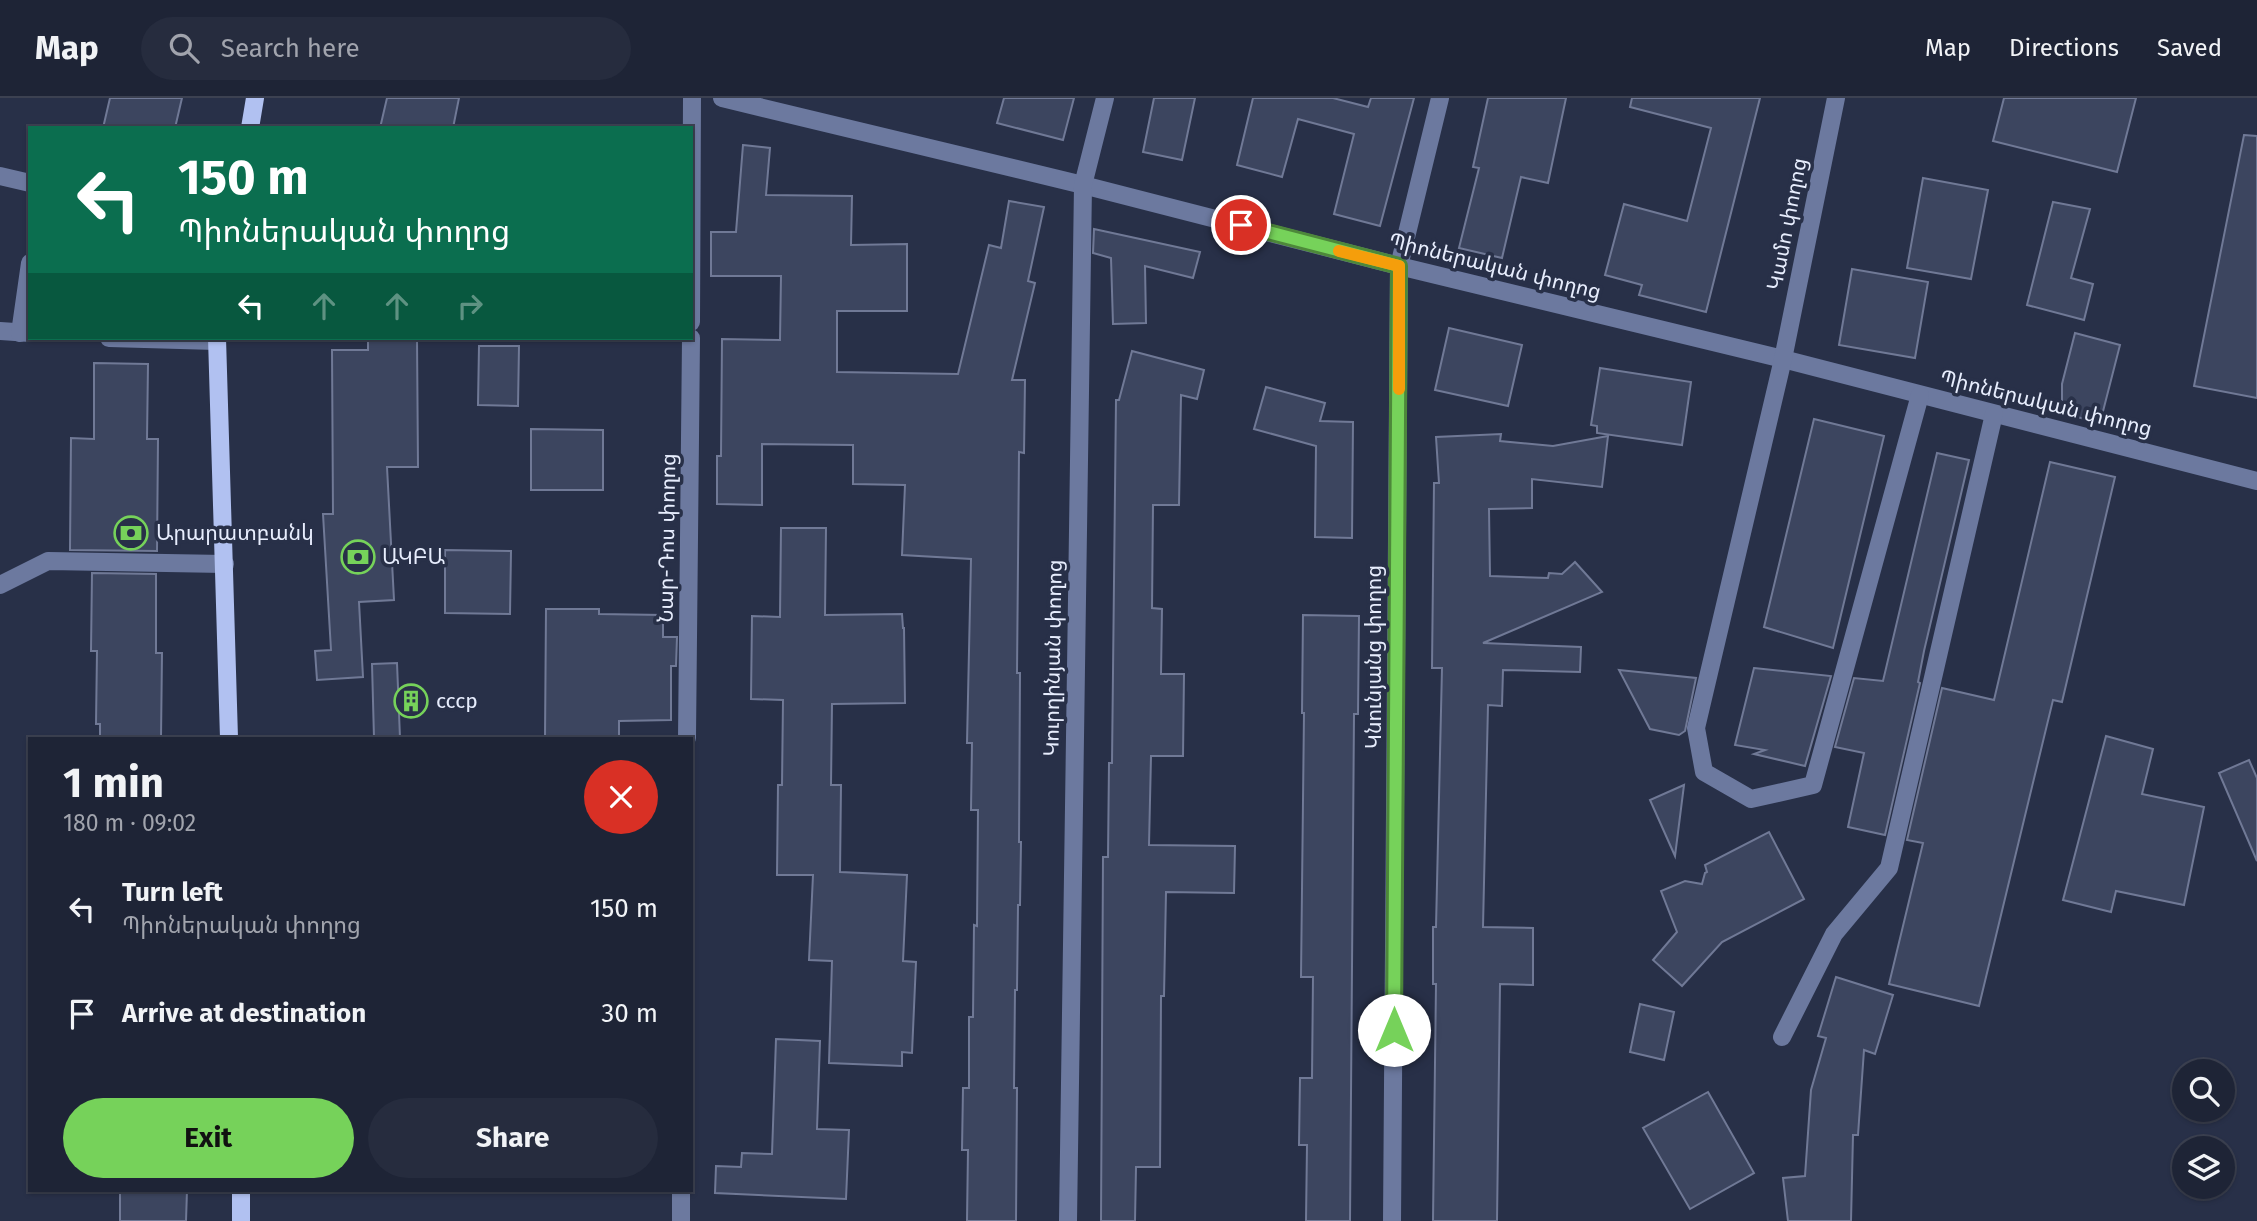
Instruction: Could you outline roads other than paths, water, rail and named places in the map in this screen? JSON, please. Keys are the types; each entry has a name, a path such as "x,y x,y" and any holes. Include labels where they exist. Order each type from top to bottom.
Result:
{"main road":[{"path":"250,126 255,98"},
{"path":"216,340 229,737"},
{"path":"241,1192 242,1221"}],"street":[{"path":"692,98 692,126"},
{"name":"Պիոներական փողոց","path":"722,98 1783,359 2257,481"},
{"name":"Կուրղինյան փողոց","path":"1068,1221 1083,185 1105,98"},
{"name":"Կնունյանց փողոց","path":"1392,1221 1399,266 1440,98"},
{"name":"Կամո փողոց","path":"1836,98 1783,359 1696,728 1704,772 1751,799 1813,785 1920,394"},
{"path":"0,176 28,183"},
{"path":"0,331 25,333 28,290"},
{"name":"Նար-Դոս փողոց","path":"687,737 691,340"},
{"path":"1782,1037 1834,934 1889,868 1994,414"},
{"path":"0,585 48,561 225,564"},
{"path":"681,1192 681,1221"}],"place":[{"name":"Արարատբանկ","path":"131,533"},
{"name":"ԱԿԲԱ","path":"358,557"},
{"name":"ссср","path":"411,701"}]}
